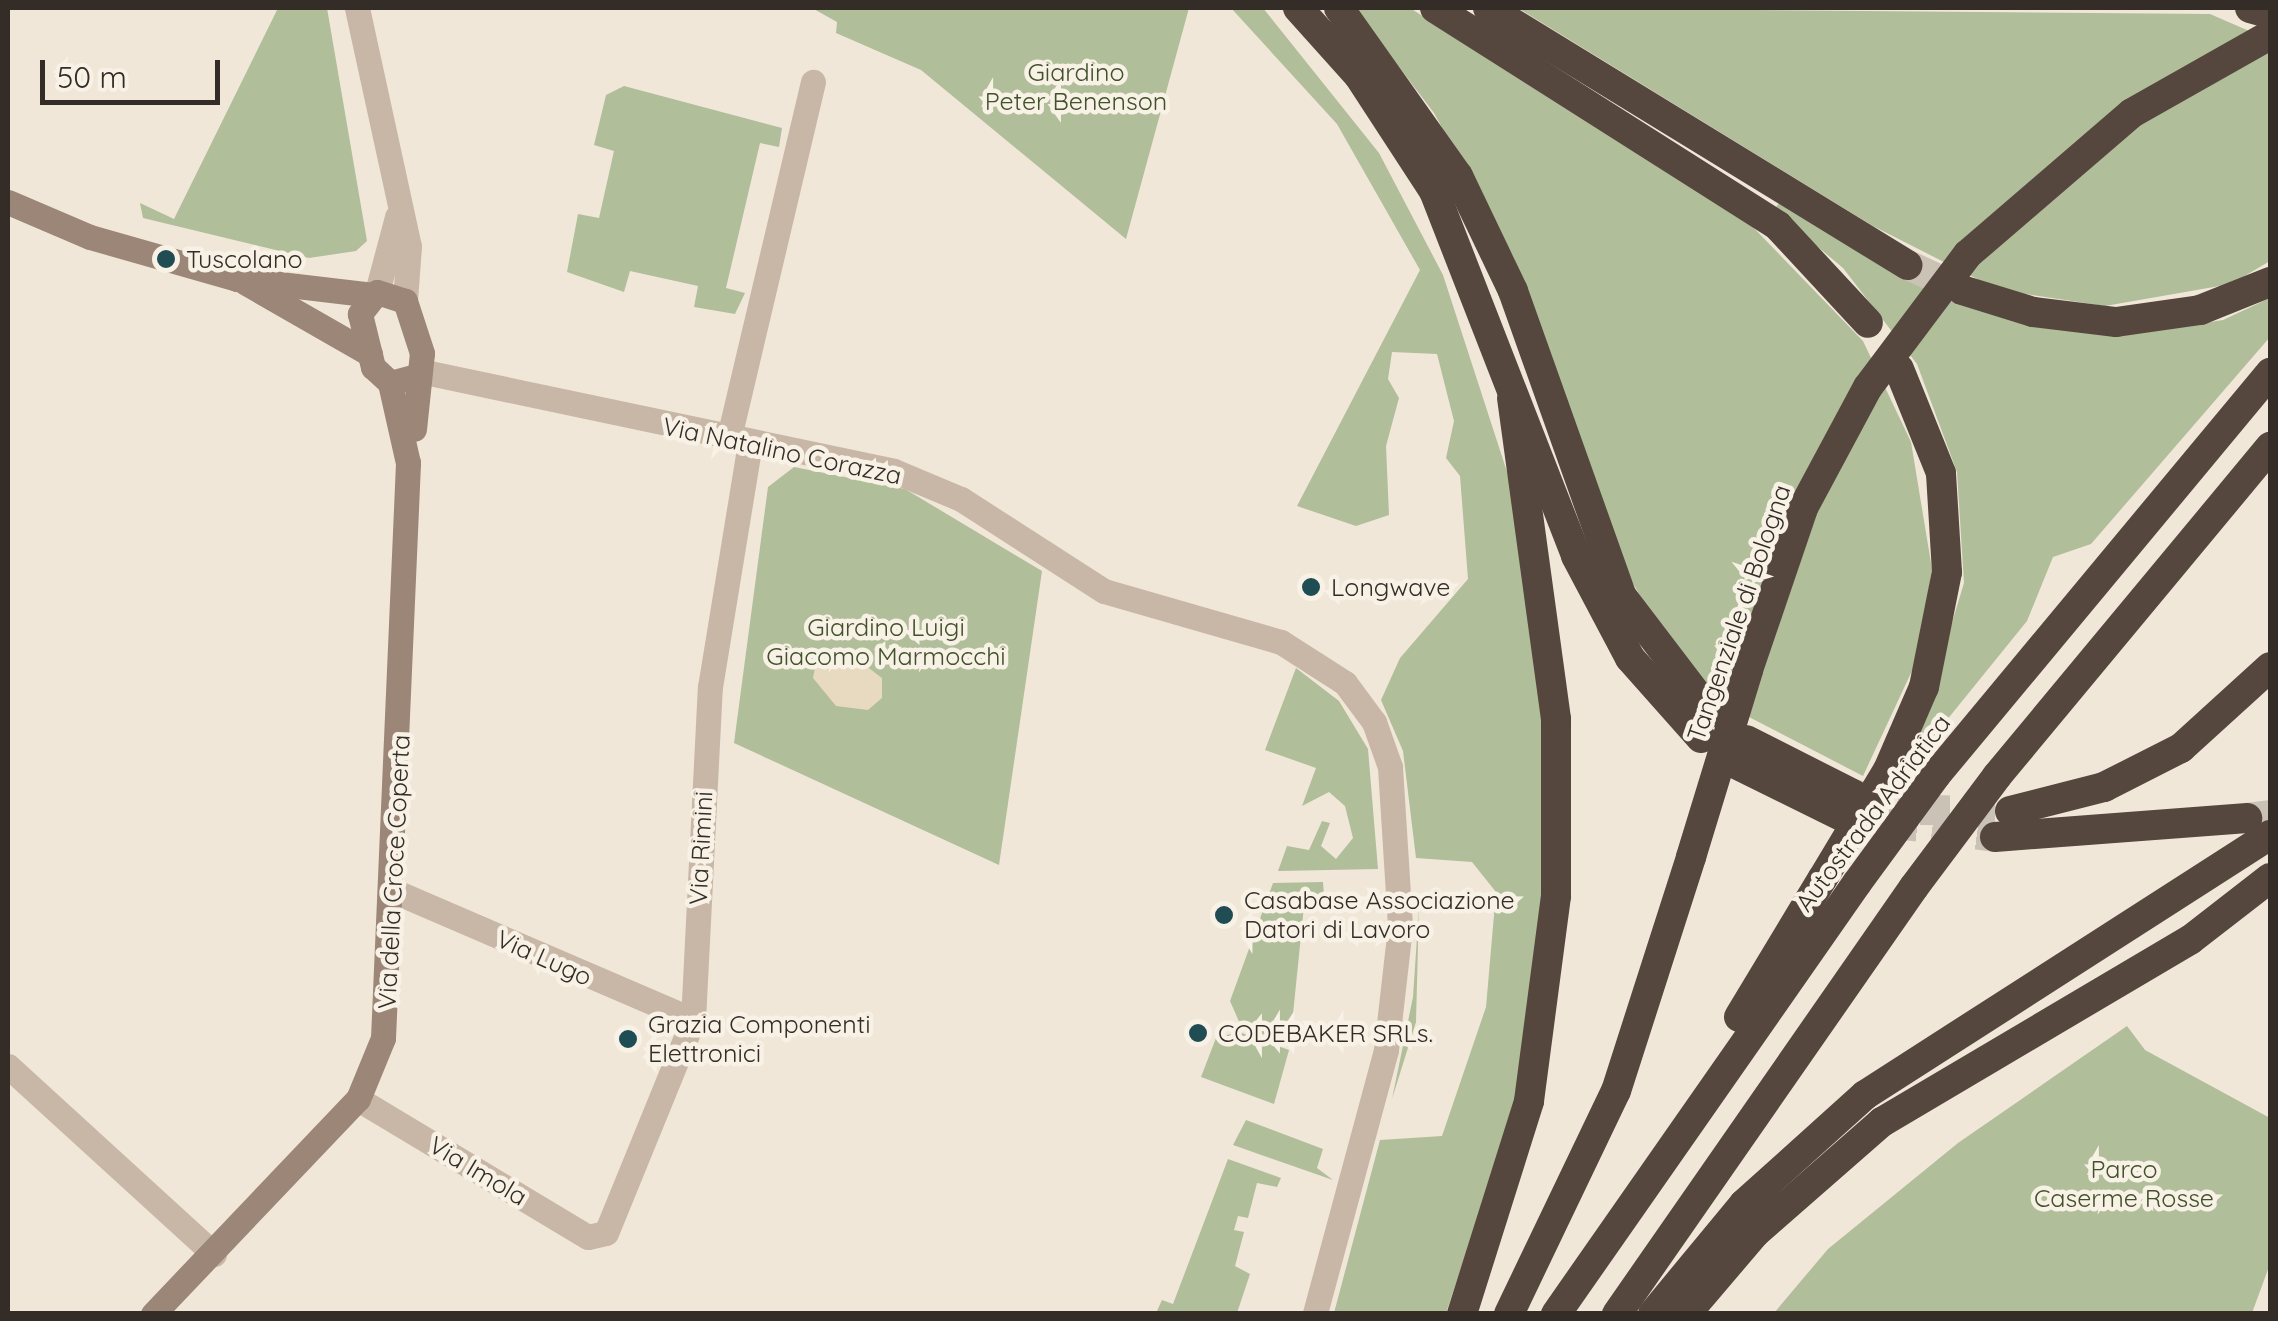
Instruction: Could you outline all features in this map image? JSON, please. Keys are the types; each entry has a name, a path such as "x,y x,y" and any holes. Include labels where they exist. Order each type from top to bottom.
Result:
{"highway":[{"path":"1298,8 1359,76 1434,191 1512,398 1614,631 1706,726 1621,595 1513,291 1458,176 1339,8"},
{"path":"1436,8 1778,226 1868,322"},
{"path":"1488,8 1908,265"},
{"name":"Tangenziale di Bologna","path":"1509,1314 1616,1091 1803,508 1868,387 1968,254 2093,142 2258,25"},
{"path":"1962,290 2033,312 2116,322 2200,310 2270,282"},
{"path":"1614,1224 1888,770 1924,687 1948,572 1941,473 1899,369"},
{"name":"Autostrada Adriatica","path":"1556,1314 1614,1224 1936,776 2270,373"},
{"path":"1462,1314 1528,1102 1556,896 1556,719 1512,398"},
{"path":"1618,1314 1914,886 1997,776 2270,447"},
{"path":"2259,826 2002,824 2104,787 2180,748 2270,667"},
{"path":"1742,752 1848,806"},
{"path":"1653,1314 1744,1204 1866,1095 2259,826"},
{"path":"1686,1314 1778,1210 1882,1122 2190,940 2270,878"}],"street":[{"name":"Via della Croce Coperta","path":"153,1314 358,1100 387,1023 396,892 408,464 420,344 404,301 409,246 396,217 357,8"},
{"name":"Via Rimini","path":"600,1238 693,1020 710,686 740,440 812,82"},
{"path":"8,202 90,237 237,278 404,301"},
{"name":"Via della Croce Coperta","path":"396,217 375,294 360,314 370,354 390,383 408,464"},
{"path":"237,278 370,354"},
{"path":"420,344 469,378"},
{"name":"Via Natalino Corazza","path":"418,373 469,378 558,406 740,440 926,483 1104,591 1308,655 1366,708 1393,784 1398,966 1381,1072 1315,1314"},
{"path":"390,383 418,373"},
{"name":"Via Lugo","path":"396,892 693,1020"},
{"path":"8,1066 214,1254"},
{"name":"Via Imola","path":"358,1100 600,1238"}],"green space":[{"path":"278,8 327,8 367,241 356,251 309,258 143,218 140,203 174,219"},
{"name":"Giardino Peter Benenson","path":"812,8 1189,8 1126,239 921,70 836,33 837,22"},
{"path":"1231,8 1263,8 1379,153 1443,275 1510,481 1543,700 1544,901 1514,1109 1446,1313 1334,1313 1380,1140 1442,1136 1486,1007 1496,892 1472,862 1416,858 1403,751 1381,700 1400,658 1468,579 1460,476 1446,458 1454,421 1437,354 1392,352 1388,379 1399,398 1386,446 1389,515 1356,526 1297,506 1420,270 1337,124"},
{"path":"1354,8 1410,8 1749,223 1863,341 1911,442 1932,569 1917,660 1863,776 1749,717 1692,674 1654,620 1623,566 1514,258 1434,113"},
{"path":"1518,8 2210,14 2270,40 2270,261 2231,284 2105,306 1999,290 1873,226"},
{"path":"624,86 782,128 779,147 760,143 726,288 745,293 735,314 694,307 698,286 630,271 624,292 567,272 578,214 599,218 614,151 594,145 606,95"},
{"path":"1779,203 1930,289 2138,333 2223,320 2270,298 2270,337 2091,544 2053,557 2027,621 1908,768 1964,583 1957,472 1917,364 1843,268 1774,210"},
{"name":"Giardino Luigi Giacomo Marmocchi","path":"794,467 905,489 1042,571 999,865 734,743 768,487"},
{"path":"1296,668 1339,701 1368,749 1378,869 1278,871 1287,846 1309,850 1322,821 1330,823 1321,846 1336,859 1353,838 1345,806 1329,792 1302,806 1316,768 1265,750"},
{"path":"1323,882 1324,896 1305,896 1290,1044 1241,1026 1230,1001 1273,883"},
{"path":"1419,907 1416,1022 1392,1099 1413,997"},
{"name":"Parco Caserme Rosse","path":"2127,1026 2145,1050 2270,1118 2270,1264 2252,1313 1774,1313 1828,1249 1958,1143"},
{"path":"1239,1032 1289,1050 1274,1104 1201,1077 1216,1038"},
{"path":"1246,1120 1323,1149 1317,1168 1333,1180 1233,1145"},
{"path":"1228,1159 1281,1178 1277,1187 1257,1183 1248,1218 1238,1216 1234,1230 1244,1232 1235,1266 1250,1274 1237,1313 1156,1313 1162,1300 1173,1304"}],"shaded area":[{"path":"841,647 882,678 882,698 868,710 836,706 813,678 818,652"}],"tunnel":[{"path":"1908,265 1962,290"},
{"path":"1853,794 1920,810 2010,811"},
{"path":"2247,818 2270,815"},
{"path":"1843,817 1995,837"}],"place":[{"name":"Tuscolano","path":"166,259"},
{"name":"Longwave","path":"1311,587"},
{"name":"Casabase Associazione Datori di Lavoro","path":"1224,915"},
{"name":"CODEBAKER SRLs.","path":"1198,1033"},
{"name":"Grazia Componenti Elettronici","path":"628,1039"}]}
